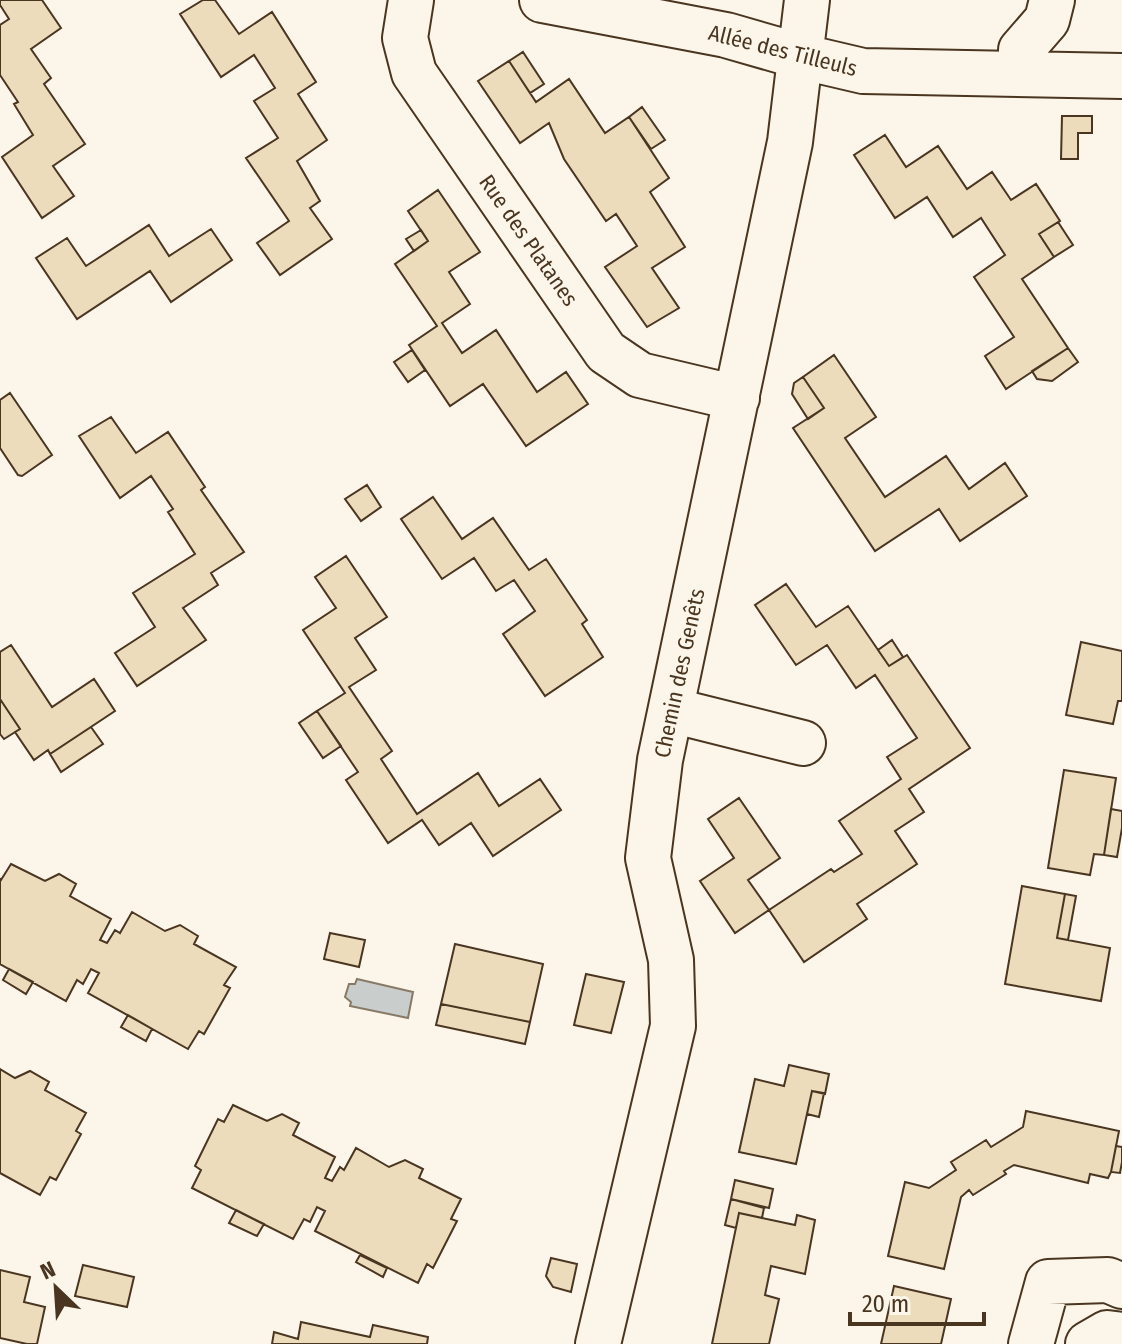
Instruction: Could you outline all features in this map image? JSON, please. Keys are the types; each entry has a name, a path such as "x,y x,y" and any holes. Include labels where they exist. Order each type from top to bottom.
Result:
{"street":[{"name":"Rue des Platanes","path":"411,0 405,38 414,73 606,352 640,375 737,398"},
{"name":"Allée des Tilleuls","path":"542,0 726,35 863,71 1122,76"},
{"name":"Chemin des Genêts","path":"598,1344 673,1026 671,960 648,858 660,760 790,142 807,0"},
{"path":"1021,74 1021,50 1047,20 1052,0"},
{"path":"671,710 803,743"},
{"path":"1031,1344 1048,1282 1108,1280 1122,1286"},
{"path":"1088,1344 1107,1333 1122,1335"}],"shaded area":[{"path":"357,979 413,992 408,1018 350,1006 351,1002 345,997 349,984 355,984"}],"building":[{"path":"0,0 42,0 61,28 31,49 51,78 44,84 85,144 53,166 74,196 42,218 2,157 33,135 14,104 18,102 0,75 0,25 9,19"},
{"path":"203,0 215,0 239,34 272,12 316,82 298,94 327,140 297,161 320,201 310,208 332,239 280,275 257,243 289,221 246,158 278,138 254,101 275,88 254,55 221,77 180,14"},
{"path":"523,52 544,84 530,93 509,61"},
{"path":"509,61 536,102 569,79 605,133 629,117 669,178 650,192 685,247 652,268 679,308 647,327 605,267 637,246 616,214 606,221 564,159 549,123 520,143 478,81"},
{"path":"642,107 665,140 651,149 629,117"},
{"path":"1062,116 1092,116 1092,133 1078,133 1078,159 1061,159"},
{"path":"885,135 906,167 938,146 967,189 992,172 1011,200 1036,184 1060,221 1039,234 1054,257 1022,279 1068,348 1006,389 985,356 1014,337 974,277 1005,255 981,218 953,237 927,197 895,218 854,155"},
{"path":"438,190 480,252 449,272 470,304 442,323 462,353 496,330 537,392 566,372 588,404 526,446 483,384 450,406 409,345 437,326 395,264 428,241 408,211"},
{"path":"1058,222 1073,245 1054,257 1039,234"},
{"path":"149,225 169,256 211,229 232,260 171,302 150,271 77,319 36,258 67,238 86,266"},
{"path":"421,230 428,241 414,251 406,239"},
{"path":"1068,348 1078,362 1052,381 1037,379 1032,371"},
{"path":"412,350 425,370 408,382 394,362"},
{"path":"834,355 876,417 845,438 885,497 946,456 969,489 1005,463 1027,496 960,541 939,509 875,551 793,428 824,408 803,377"},
{"path":"803,377 824,408 808,419 792,394 794,383"},
{"path":"10,393 52,455 22,476 18,475 0,448 0,400"},
{"path":"111,417 136,453 168,432 205,487 201,490 244,552 211,573 218,585 183,608 206,640 137,686 115,653 155,627 133,593 195,554 168,512 173,509 151,476 120,498 79,436"},
{"path":"367,485 381,507 361,521 345,499"},
{"path":"433,497 462,539 493,518 529,570 546,559 587,620 582,624 603,657 545,696 503,634 535,611 514,580 496,591 474,558 442,579 401,519"},
{"path":"346,556 387,617 355,638 376,670 349,687 392,751 381,759 417,814 478,773 499,806 540,779 561,810 493,856 471,823 439,845 422,820 388,843 346,780 358,772 317,711 345,693 303,630 336,608 315,577"},
{"path":"786,584 816,627 848,606 889,666 907,655 970,748 909,789 924,812 895,831 917,864 857,904 867,919 804,962 769,910 831,869 834,872 862,854 839,821 901,779 887,757 917,738 875,675 856,688 827,645 796,665 755,605"},
{"path":"892,640 903,657 889,666 878,650"},
{"path":"1081,642 1122,651 1122,701 1118,701 1113,724 1066,715"},
{"path":"11,645 52,707 94,679 115,711 50,754 48,750 34,760 15,732 20,729 0,699 0,652"},
{"path":"0,699 20,729 4,739 0,734"},
{"path":"317,711 341,746 323,758 299,723"},
{"path":"91,727 103,744 61,772 50,754"},
{"path":"1064,770 1116,778 1104,855 1094,854 1090,875 1048,868"},
{"path":"739,798 780,858 748,880 769,910 735,933 700,881 734,858 708,819"},
{"path":"1111,809 1122,811 1117,857 1104,855"},
{"path":"11,864 45,881 59,874 76,884 70,896 111,919 100,940 107,943 115,930 120,933 132,912 165,931 180,925 198,936 194,944 236,967 224,985 230,988 204,1034 199,1031 188,1049 88,993 99,973 91,969 83,984 77,980 66,1001 0,964 0,879"},
{"path":"1022,886 1065,894 1057,938 1110,948 1101,1001 1005,984"},
{"path":"1065,894 1076,896 1068,940 1057,938"},
{"path":"330,933 365,940 359,967 324,959"},
{"path":"455,944 543,964 530,1022 441,1004"},
{"path":"9,969 33,982 26,994 3,980"},
{"path":"586,974 624,982 611,1033 574,1025"},
{"path":"441,1004 530,1022 525,1044 436,1025"},
{"path":"128,1015 152,1029 146,1041 121,1027"},
{"path":"789,1065 829,1074 825,1094 812,1091 796,1164 739,1152 755,1079 784,1086"},
{"path":"0,1069 15,1078 30,1071 49,1082 45,1090 86,1113 76,1131 81,1134 56,1180 50,1177 40,1195 0,1173"},
{"path":"812,1091 824,1093 819,1117 807,1114"},
{"path":"233,1105 267,1121 282,1114 299,1123 293,1135 335,1157 325,1178 332,1181 340,1167 344,1170 356,1148 389,1167 405,1160 423,1169 419,1178 461,1199 451,1219 457,1221 433,1268 427,1264 418,1283 315,1231 325,1211 317,1207 310,1222 304,1219 293,1239 192,1188 201,1170 195,1166 218,1119 224,1122"},
{"path":"1026,1111 1119,1131 1108,1178 1090,1174 1088,1183 1014,1165 1004,1171 1006,1174 973,1195 969,1190 961,1197 944,1269 888,1256 905,1182 929,1188 956,1170 951,1162 986,1140 991,1147 1023,1127"},
{"path":"1116,1146 1122,1147 1120,1173 1111,1172"},
{"path":"735,1180 773,1189 769,1208 731,1199"},
{"path":"731,1199 764,1208 762,1218 739,1213 736,1228 725,1225"},
{"path":"236,1210 264,1224 257,1236 229,1223"},
{"path":"739,1213 795,1225 797,1215 815,1220 805,1274 771,1266 765,1295 779,1299 769,1344 712,1344"},
{"path":"360,1255 387,1268 383,1277 356,1262"},
{"path":"551,1258 577,1264 571,1292 553,1287 546,1276"},
{"path":"83,1265 134,1277 127,1307 75,1296"},
{"path":"0,1270 30,1277 24,1302 45,1307 37,1344 0,1338"},
{"path":"894,1286 951,1299 941,1344 881,1344"},
{"path":"301,1322 370,1337 373,1325 428,1337 427,1344 272,1344 274,1332 298,1339"}]}
